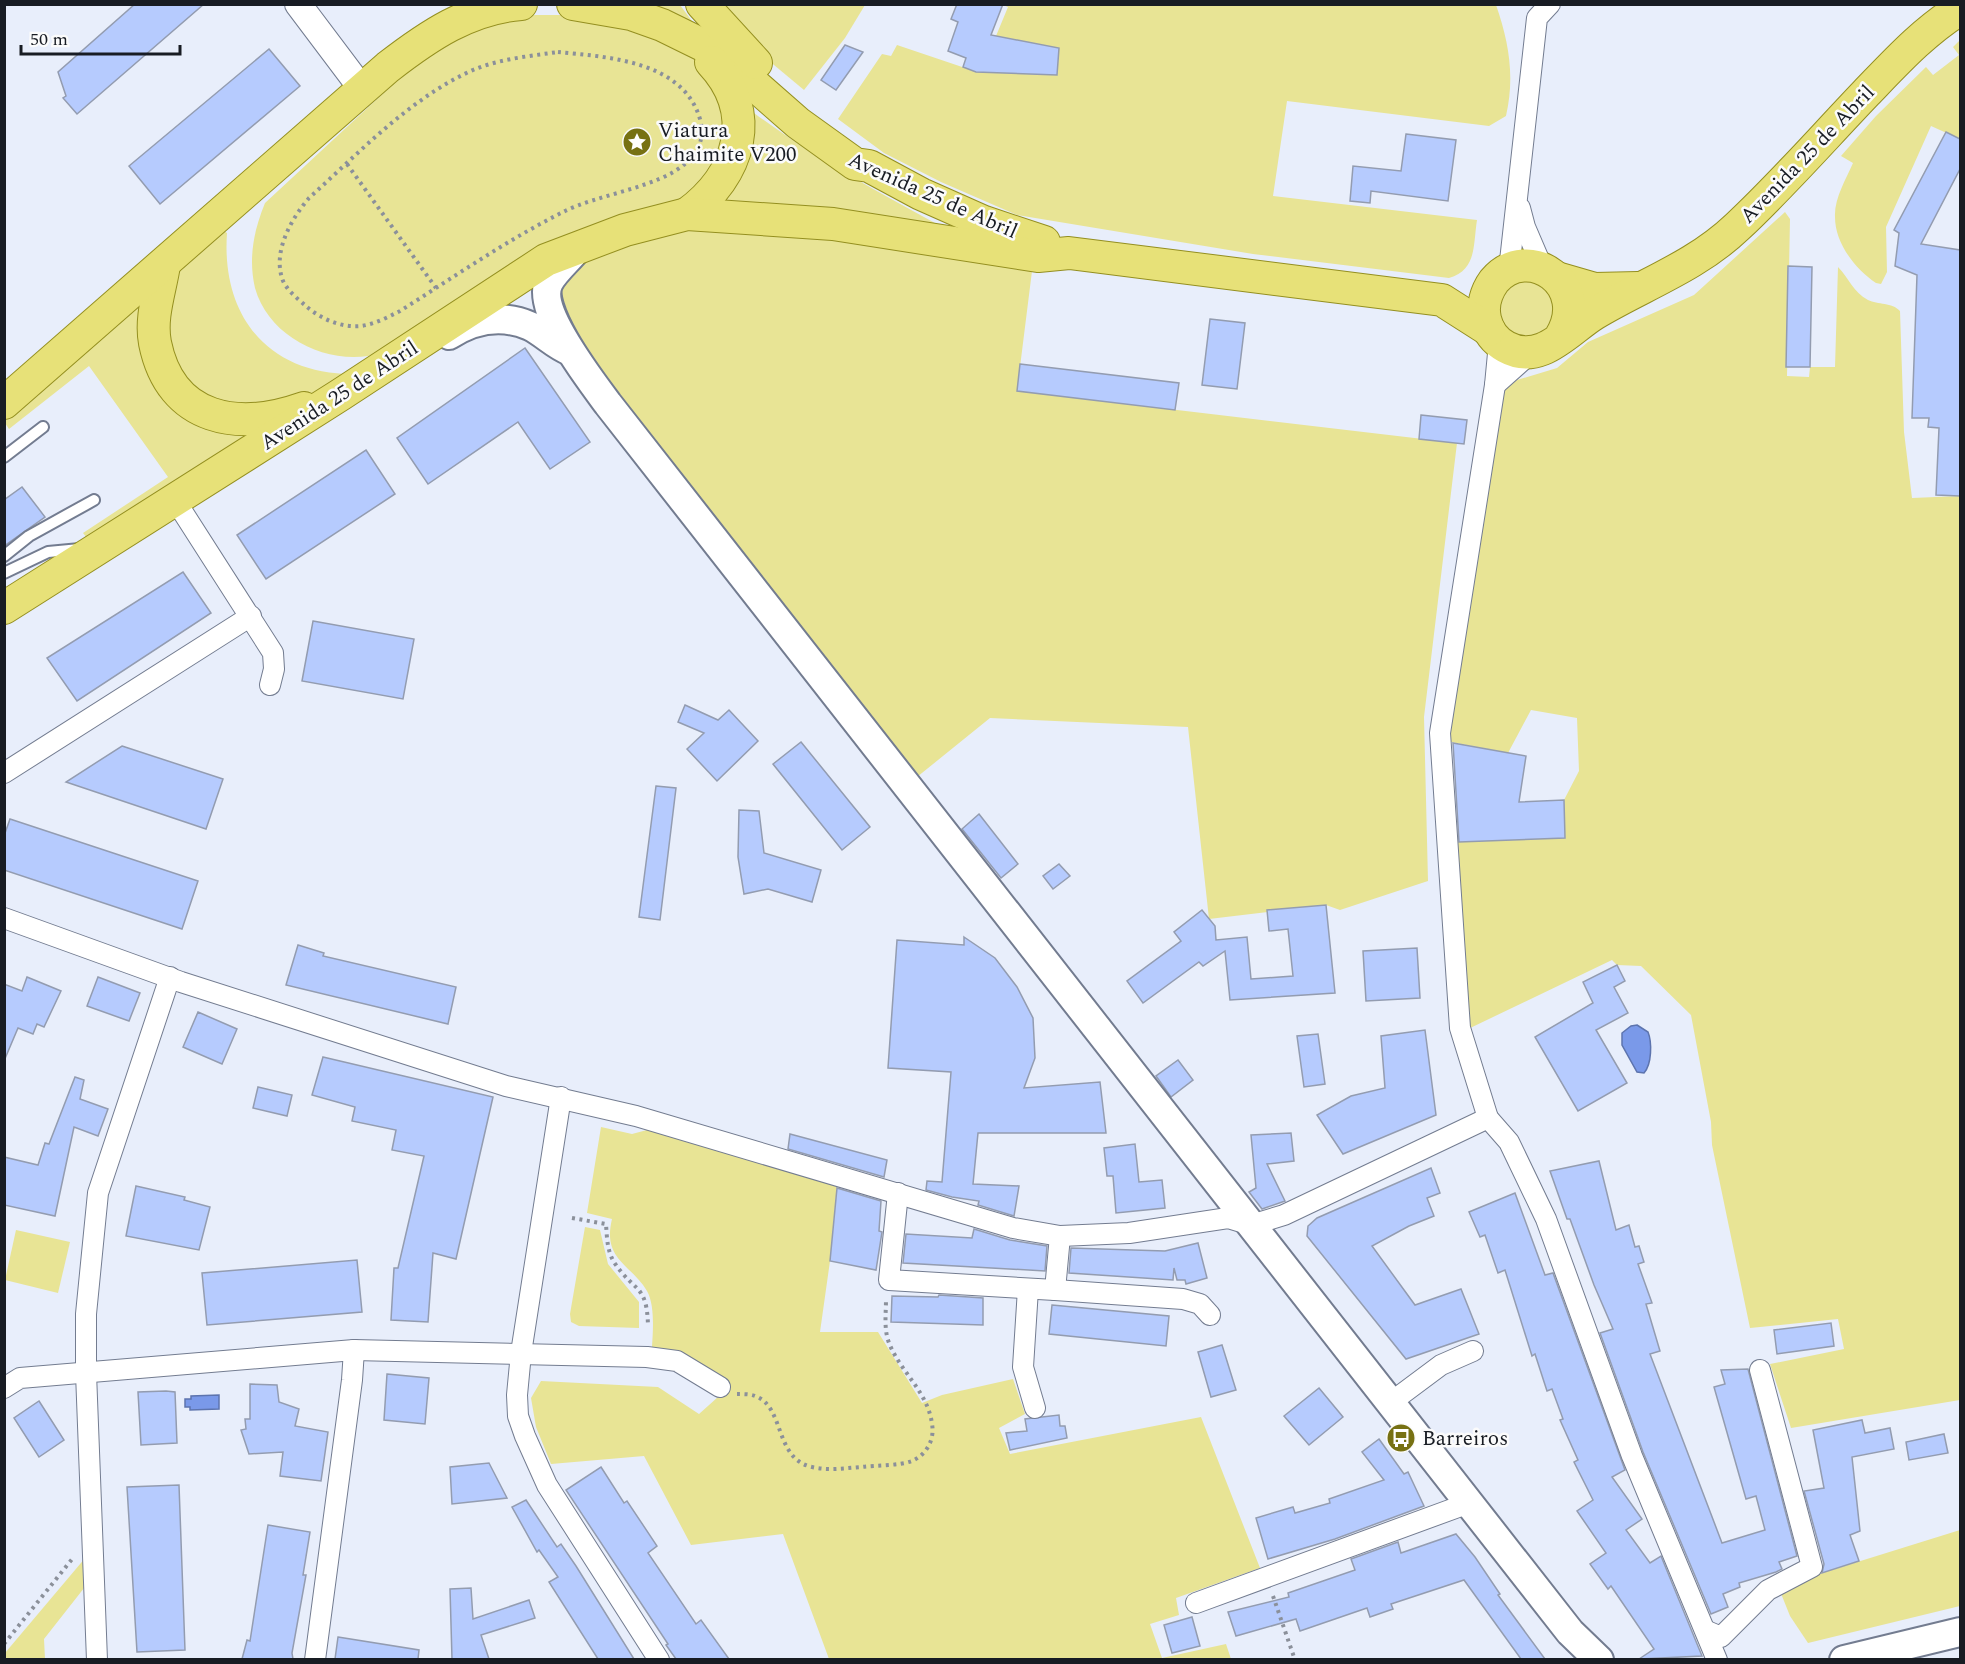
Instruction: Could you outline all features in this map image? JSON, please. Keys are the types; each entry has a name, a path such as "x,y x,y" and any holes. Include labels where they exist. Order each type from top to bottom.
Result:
{"main road":[{"path":"4,403 362,89 432,33 499,6 521,4"},
{"name":"Avenida 25 de Abril","path":"573,4 631,14 717,52 798,123 855,164 868,166 921,194 984,222 1069,253"},
{"path":"702,4 759,67 806,111 861,153 868,166"},
{"name":"Avenida 25 de Abril","path":"4,608 340,395 546,260 625,230 687,214 833,224 1038,256 1069,253 1442,300 1520,353 1531,353 1552,346 1594,314 1684,268 1735,229 1906,52 1943,20 1960,9"},
{"name":"Avenida 25 de Abril","path":"687,214 704,202 725,175 740,128 733,91 721,72 689,40"},
{"path":"576,250 549,282 546,297 548,310 566,338 570,351 622,422 1587,1654"},
{"path":"164,265 154,313 155,343 164,370 181,397 211,415 247,421 285,415 340,395"},
{"name":"Avenida 25 de Abril","path":"1442,300 1520,267 1550,273 1594,289 1645,288"},
{"path":"1550,273 1570,301 1570,314 1560,338"},
{"path":"1494,336 1484,304 1502,275"},
{"path":"393,359 436,345 462,327 486,319 507,319 531,327 555,345 570,351"},
{"path":"1844,1659 1960,1632"}],"street":[{"path":"298,4 362,89"},
{"path":"432,33 469,4"},
{"path":"1502,275 1517,194 1538,9"},
{"path":"1517,194 1525,227 1550,273"},
{"path":"1494,336 1495,385 1440,733 1460,1028 1488,1118 1509,1142 1545,1219 1632,1456 1707,1631 1716,1659"},
{"path":"1495,385 1531,353"},
{"path":"175,500 273,653 274,669 270,685"},
{"path":"4,772 251,616"},
{"path":"4,918 170,977 506,1086 636,1116 1013,1228 1060,1236 1139,1232 1228,1218 1251,1226 1284,1215 1488,1118"},
{"path":"97,1659 86,1373 86,1314 98,1193 170,977"},
{"path":"561,1097 521,1353 518,1416 532,1455 547,1485 659,1659"},
{"path":"898,1194 893,1224 889,1280 1183,1299 1200,1304 1210,1315"},
{"path":"1055,1290 1060,1236"},
{"path":"1028,1289 1023,1367 1035,1408"},
{"path":"315,1659 354,1350"},
{"path":"4,1388 20,1378 354,1350 647,1357 677,1361 727,1390"},
{"path":"1390,1403 1441,1365 1473,1351"},
{"path":"1707,1631 1720,1636 1768,1590 1812,1567 1760,1370"},
{"path":"1196,1603 1469,1503"}],"lane":[{"path":"4,458 43,428"},
{"path":"4,556 29,536 94,500"},
{"path":"4,573 48,552 101,547"}],"path":[{"path":"558,52 607,57 648,67 678,83 695,103 703,129 699,147 685,164 664,176 564,211 436,288 400,311 361,326 334,323 312,312 295,296 282,279 281,259 286,233 298,212 347,164 434,92 474,70 515,58 558,52"},
{"path":"347,164 436,288"},
{"path":"572,1218 606,1224 608,1248 616,1265 638,1286 647,1303 648,1326"},
{"path":"727,1390 756,1396 769,1406 794,1459 810,1467 831,1470 910,1462 923,1455 930,1444 933,1425 923,1396 888,1342 885,1328 889,1280"},
{"path":"4,1644 78,1551"},
{"path":"1266,1578 1295,1659"}],"shaded area":[{"path":"637,5 680,5 698,29"},
{"path":"714,5 865,5 845,38 804,90 768,60"},
{"path":"1003,5 1496,5 1509,60 1510,87 1506,116 1489,126 1287,101 1273,196 1477,220 1474,247 1469,263 1465,269 1449,278 1253,254 1017,215 941,182 884,153 838,119 882,54 891,56 897,45 977,72 1057,75 1059,48 996,36 1008,7"},
{"path":"535,15 586,15 683,48 708,71 727,96 718,166 682,200 398,345 380,352 368,356 333,355 315,350 284,332 262,305 253,277 253,244 265,203 417,62 454,40 490,25"},
{"path":"1960,40 1960,139 1931,126 1886,227 1887,272 1881,284 1876,283 1854,263 1838,236 1835,217 1836,203 1853,163 1841,156 1876,116 1926,67 1933,75 1959,55 1953,47"},
{"path":"754,113 824,160 946,229 720,203 753,131"},
{"path":"1785,212 1790,219 1787,376 1809,377 1810,367 1835,367 1838,267 1863,297 1872,302 1893,306 1900,311 1904,432 1912,498 1960,496 1960,1400 1791,1428 1770,1364 1844,1349 1838,1319 1750,1328 1712,1145 1711,1122 1691,1015 1641,966 1617,965 1612,960 1466,1030 1452,842 1565,838 1564,800 1579,771 1577,718 1531,710 1508,753 1446,741 1498,400 1507,387 1517,380 1557,368 1588,342 1694,295"},
{"path":"715,227 924,248 1033,263 1017,391 1457,443 1424,717 1428,881 1340,910 1326,905 1209,919 1188,727 990,718 917,777 556,313 560,282 590,259 639,238"},
{"path":"224,231 227,233 227,264 233,291 243,315 257,336 276,353 299,365 326,372 357,374 90,542 83,533 168,477 89,366 9,429 4,416"},
{"path":"1521,279 1545,283 1559,310 1542,337 1511,336 1497,316 1501,292"},
{"path":"662,1126 837,1185 820,1332 878,1332 922,1403 942,1395 1013,1379 1025,1414 999,1428 1010,1454 1201,1417 1260,1568 1176,1598 1179,1615 1150,1624 1162,1658 1226,1644 1231,1659 829,1659 783,1534 691,1545 644,1456 551,1464 536,1427 531,1398 541,1381 658,1387 699,1414 718,1397 714,1377 669,1351 652,1347 653,1326 650,1297 614,1253 610,1233 612,1219 587,1213 601,1127 632,1134"},
{"path":"585,1227 600,1230 608,1264 639,1302 639,1328 579,1326 571,1322 570,1314"},
{"path":"16,1230 70,1242 58,1293 5,1280"},
{"path":"1960,1530 1960,1606 1808,1643 1790,1616 1780,1591 1822,1573"},
{"path":"86,1557 88,1583 44,1639 45,1659 5,1660 5,1653"}],"water":[{"path":"1637,1025 1648,1032 1650,1041 1650,1059 1644,1073 1637,1072 1622,1045 1622,1033 1631,1026"},
{"path":"219,1395 219,1409 190,1410 190,1407 185,1407 185,1399 191,1399 191,1396"}],"building":[{"path":"135,4 204,4 77,114 63,98 66,96 58,72"},
{"path":"957,4 1003,4 991,35 1059,48 1057,75 976,72 963,67 966,58 948,51 958,22 951,19"},
{"path":"845,45 863,52 836,90 821,80"},
{"path":"269,49 300,86 160,204 129,166"},
{"path":"1946,132 1960,139 1960,169 1921,244 1960,250 1960,496 1936,495 1939,428 1928,427 1929,418 1912,418 1917,275 1895,266 1899,233 1894,230"},
{"path":"1406,134 1456,140 1448,201 1371,191 1370,203 1350,201 1353,166 1401,171"},
{"path":"1788,266 1812,267 1810,367 1786,367"},
{"path":"1210,319 1245,323 1237,389 1202,385"},
{"path":"525,348 590,442 550,469 518,422 428,484 397,438"},
{"path":"1020,364 1179,383 1175,410 1017,391"},
{"path":"1421,415 1467,420 1464,444 1419,439"},
{"path":"366,450 395,494 266,579 237,535"},
{"path":"22,487 45,517 4,546 4,500"},
{"path":"183,572 211,613 77,701 47,658"},
{"path":"313,621 414,639 403,699 302,681"},
{"path":"685,705 718,720 729,710 758,741 717,781 687,749 704,733 678,722"},
{"path":"801,742 870,827 842,850 773,764"},
{"path":"1453,743 1526,756 1519,802 1564,800 1565,838 1459,842"},
{"path":"122,746 223,779 206,829 66,782"},
{"path":"656,786 676,788 660,920 639,917"},
{"path":"739,810 759,811 764,853 821,870 812,902 768,889 744,894 738,857"},
{"path":"979,814 1018,864 1001,878 962,829"},
{"path":"10,819 198,881 182,929 4,870 4,836"},
{"path":"1059,864 1070,876 1053,889 1043,876"},
{"path":"1326,905 1335,993 1230,1000 1225,951 1203,966 1199,962 1143,1003 1127,981 1181,941 1174,932 1202,910 1215,926 1216,940 1247,937 1251,979 1293,976 1288,929 1269,931 1267,910"},
{"path":"964,937 995,958 1017,987 1033,1018 1035,1058 1024,1088 1100,1082 1106,1133 978,1133 973,1184 1019,1186 1014,1216 978,1205 979,1201 926,1190 927,1181 942,1182 951,1072 888,1068 897,940 964,945"},
{"path":"298,945 324,953 323,956 456,987 448,1024 286,985"},
{"path":"1417,948 1420,998 1366,1001 1363,951"},
{"path":"1617,965 1625,981 1614,987 1628,1013 1596,1030 1627,1083 1578,1111 1535,1037 1593,1003 1583,982"},
{"path":"27,977 61,991 44,1027 37,1024 33,1034 18,1028 4,1061 4,984 22,991"},
{"path":"98,977 140,993 129,1021 87,1006"},
{"path":"198,1012 237,1029 222,1064 183,1047"},
{"path":"1425,1030 1436,1115 1343,1154 1317,1115 1351,1096 1385,1088 1381,1036"},
{"path":"1318,1034 1325,1084 1304,1087 1297,1036"},
{"path":"323,1057 493,1097 456,1259 433,1253 428,1322 391,1320 394,1268 398,1268 424,1156 392,1150 396,1130 352,1121 355,1107 312,1095"},
{"path":"1178,1060 1193,1080 1171,1097 1156,1076"},
{"path":"75,1077 84,1080 80,1099 108,1109 98,1136 74,1127 55,1216 4,1205 4,1157 38,1165 45,1143 49,1144"},
{"path":"258,1087 292,1095 287,1116 253,1108"},
{"path":"1291,1133 1294,1161 1267,1164 1285,1201 1262,1209 1249,1192 1256,1188 1251,1135"},
{"path":"790,1134 887,1160 884,1177 788,1149"},
{"path":"1135,1144 1139,1182 1162,1180 1165,1208 1116,1213 1113,1176 1107,1176 1104,1148"},
{"path":"1599,1161 1616,1230 1629,1225 1635,1247 1639,1246 1644,1262 1638,1264 1652,1303 1646,1304 1660,1351 1650,1354 1722,1543 1765,1530 1756,1496 1746,1499 1714,1387 1725,1384 1721,1370 1748,1369 1797,1556 1779,1562 1782,1569 1776,1572 1739,1583 1740,1587 1723,1594 1728,1607 1711,1614 1643,1452 1600,1333 1613,1329 1570,1219 1567,1219 1550,1171"},
{"path":"1431,1168 1440,1193 1427,1198 1434,1216 1409,1226 1372,1246 1415,1305 1461,1289 1479,1334 1406,1359 1307,1236 1308,1226 1317,1218"},
{"path":"136,1186 185,1197 184,1200 210,1207 199,1250 126,1236"},
{"path":"837,1188 881,1201 879,1231 882,1232 876,1270 830,1261"},
{"path":"1515,1193 1545,1275 1553,1273 1625,1470 1612,1477 1642,1519 1626,1530 1650,1563 1661,1556 1702,1656 1639,1659 1654,1649 1611,1586 1608,1589 1590,1564 1606,1553 1577,1511 1593,1500 1574,1462 1578,1460 1560,1420 1563,1419 1552,1389 1547,1391 1535,1354 1532,1356 1505,1270 1498,1273 1485,1235 1480,1237 1469,1212"},
{"path":"974,1229 1010,1240 1047,1246 1045,1271 903,1263 906,1234 972,1238"},
{"path":"1198,1243 1207,1278 1186,1284 1185,1280 1177,1280 1174,1268 1173,1280 1069,1273 1071,1248 1165,1251"},
{"path":"357,1260 362,1312 207,1325 202,1273"},
{"path":"939,1295 983,1298 983,1325 891,1322 892,1296 938,1297"},
{"path":"1052,1305 1169,1316 1166,1346 1049,1334"},
{"path":"1831,1323 1834,1346 1777,1354 1774,1330"},
{"path":"1222,1345 1236,1390 1211,1397 1198,1352"},
{"path":"387,1374 429,1378 425,1424 384,1420"},
{"path":"250,1384 277,1385 279,1402 299,1409 295,1426 328,1432 321,1481 280,1476 283,1452 249,1454 241,1430 246,1429 245,1419 250,1419"},
{"path":"1319,1388 1343,1417 1309,1445 1284,1416"},
{"path":"138,1392 175,1392 177,1443 141,1445"},
{"path":"39,1401 64,1440 39,1457 14,1418"},
{"path":"1059,1415 1060,1426 1065,1426 1067,1438 1010,1450 1006,1433 1027,1431 1025,1419"},
{"path":"1862,1420 1865,1433 1890,1428 1894,1449 1852,1457 1860,1531 1850,1535 1859,1561 1822,1573 1824,1564 1804,1491 1824,1488 1813,1430"},
{"path":"1944,1434 1948,1453 1909,1460 1906,1442"},
{"path":"1379,1439 1404,1474 1408,1472 1424,1506 1335,1539 1268,1559 1256,1518 1293,1507 1295,1513 1330,1503 1329,1499 1384,1480 1362,1452"},
{"path":"489,1463 507,1498 452,1504 450,1467"},
{"path":"601,1467 624,1503 627,1501 657,1546 648,1553 696,1624 701,1620 729,1659 676,1659 666,1645 668,1644 566,1490"},
{"path":"179,1485 185,1650 137,1652 127,1487"},
{"path":"526,1500 557,1547 561,1544 576,1566 634,1659 598,1659 549,1582 558,1577 539,1550 537,1552 512,1507"},
{"path":"268,1525 310,1532 293,1659 242,1659 247,1640 250,1641"},
{"path":"1456,1534 1475,1557 1500,1594 1498,1595 1545,1659 1521,1659 1464,1580 1391,1604 1393,1609 1370,1617 1367,1608 1300,1631 1296,1619 1236,1636 1228,1612 1289,1597 1288,1593 1355,1570 1351,1559 1398,1542 1401,1553"},
{"path":"471,1588 473,1619 529,1600 535,1618 481,1635 489,1659 452,1659 450,1589"},
{"path":"1192,1617 1200,1646 1172,1653 1164,1625"},
{"path":"338,1637 419,1650 418,1659 335,1659"}],"place":[{"name":"Viatura Chaimite V200","path":"637,142"},
{"name":"Barreiros","path":"1401,1438"}]}
